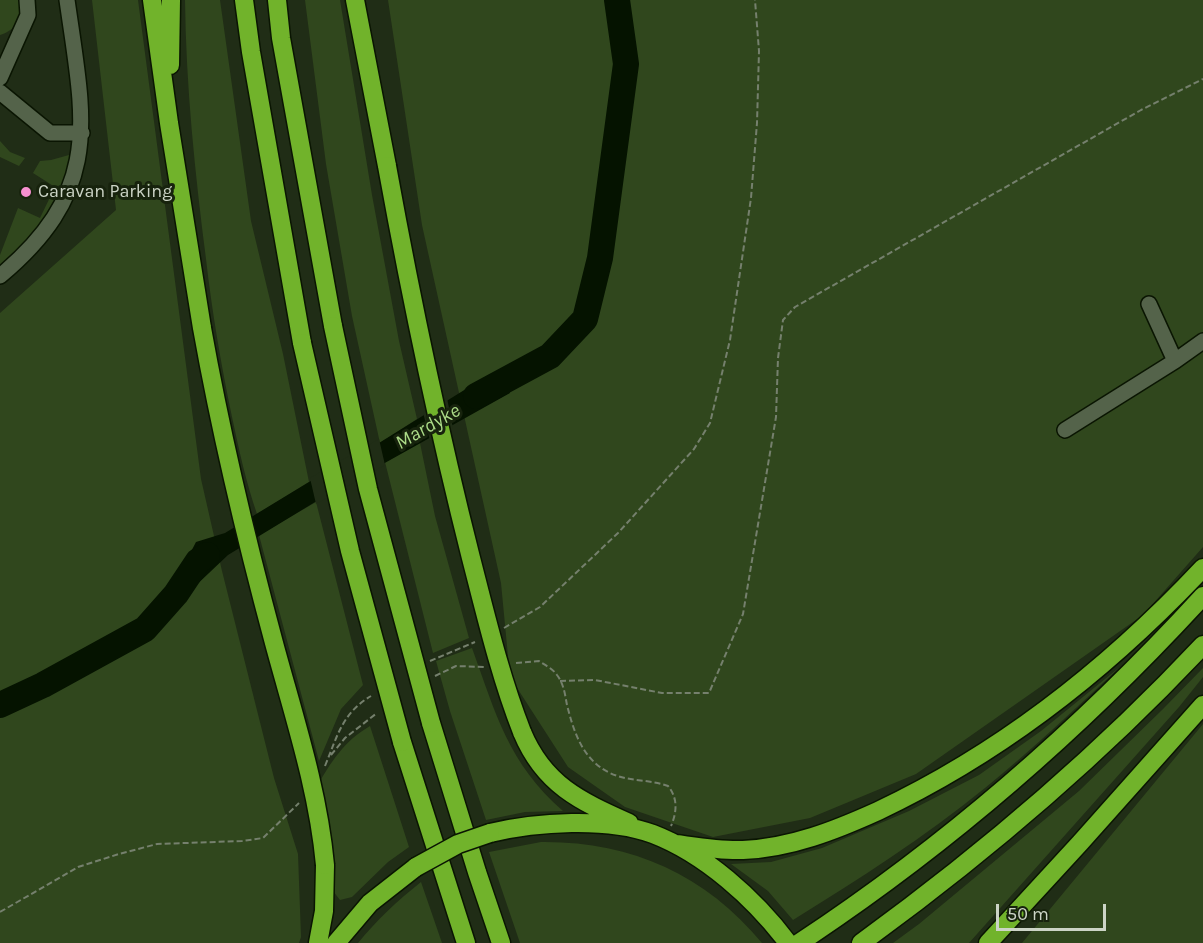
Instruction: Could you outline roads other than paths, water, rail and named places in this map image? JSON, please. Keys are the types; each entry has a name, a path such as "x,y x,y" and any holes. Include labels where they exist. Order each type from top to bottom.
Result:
{"highway":[{"path":"152,0 169,123 214,390 242,516 315,796 325,865 324,911 318,943"},
{"path":"169,123 171,0"},
{"path":"244,0 302,343 350,551 402,742 466,943"},
{"path":"277,0 281,38 333,326 368,489 431,723 501,943"},
{"path":"355,0 413,308 490,631 509,697 522,732 538,761 565,791 599,810 664,839 719,873 754,903 788,943"},
{"path":"336,943 370,903 416,867 458,844 490,833 533,824 600,825 664,839 744,850 797,842 846,825 910,795 995,745 1061,699 1126,645 1203,568"},
{"path":"803,940 870,895 951,834 1012,783 1070,731 1148,655 1203,596"},
{"path":"861,943 1022,819 1104,745 1203,645"},
{"path":"988,943 1203,705"},
{"path":"996,943 1023,906"}],"lane":[{"path":"0,78 28,15 27,0"},
{"path":"0,276 37,241 60,210 69,193 76,169 82,133 79,88 66,0"},
{"path":"0,42 18,36"},
{"path":"0,92 50,133 82,133"},
{"path":"1149,304 1175,361"},
{"path":"1065,430 1203,341"}],"water":[{"path":"501,372 510,393 315,502 228,555 190,591 180,573 196,542 225,533 379,443 490,374"}],"waterway":[{"name":"Mardyke","path":"476,396 550,356 585,319 600,258 626,64 617,0"},
{"name":"Mardyke","path":"0,705 43,685 145,629 176,594 198,561 207,555"}],"place":[{"name":"Caravan Parking","path":"26,192"}]}
